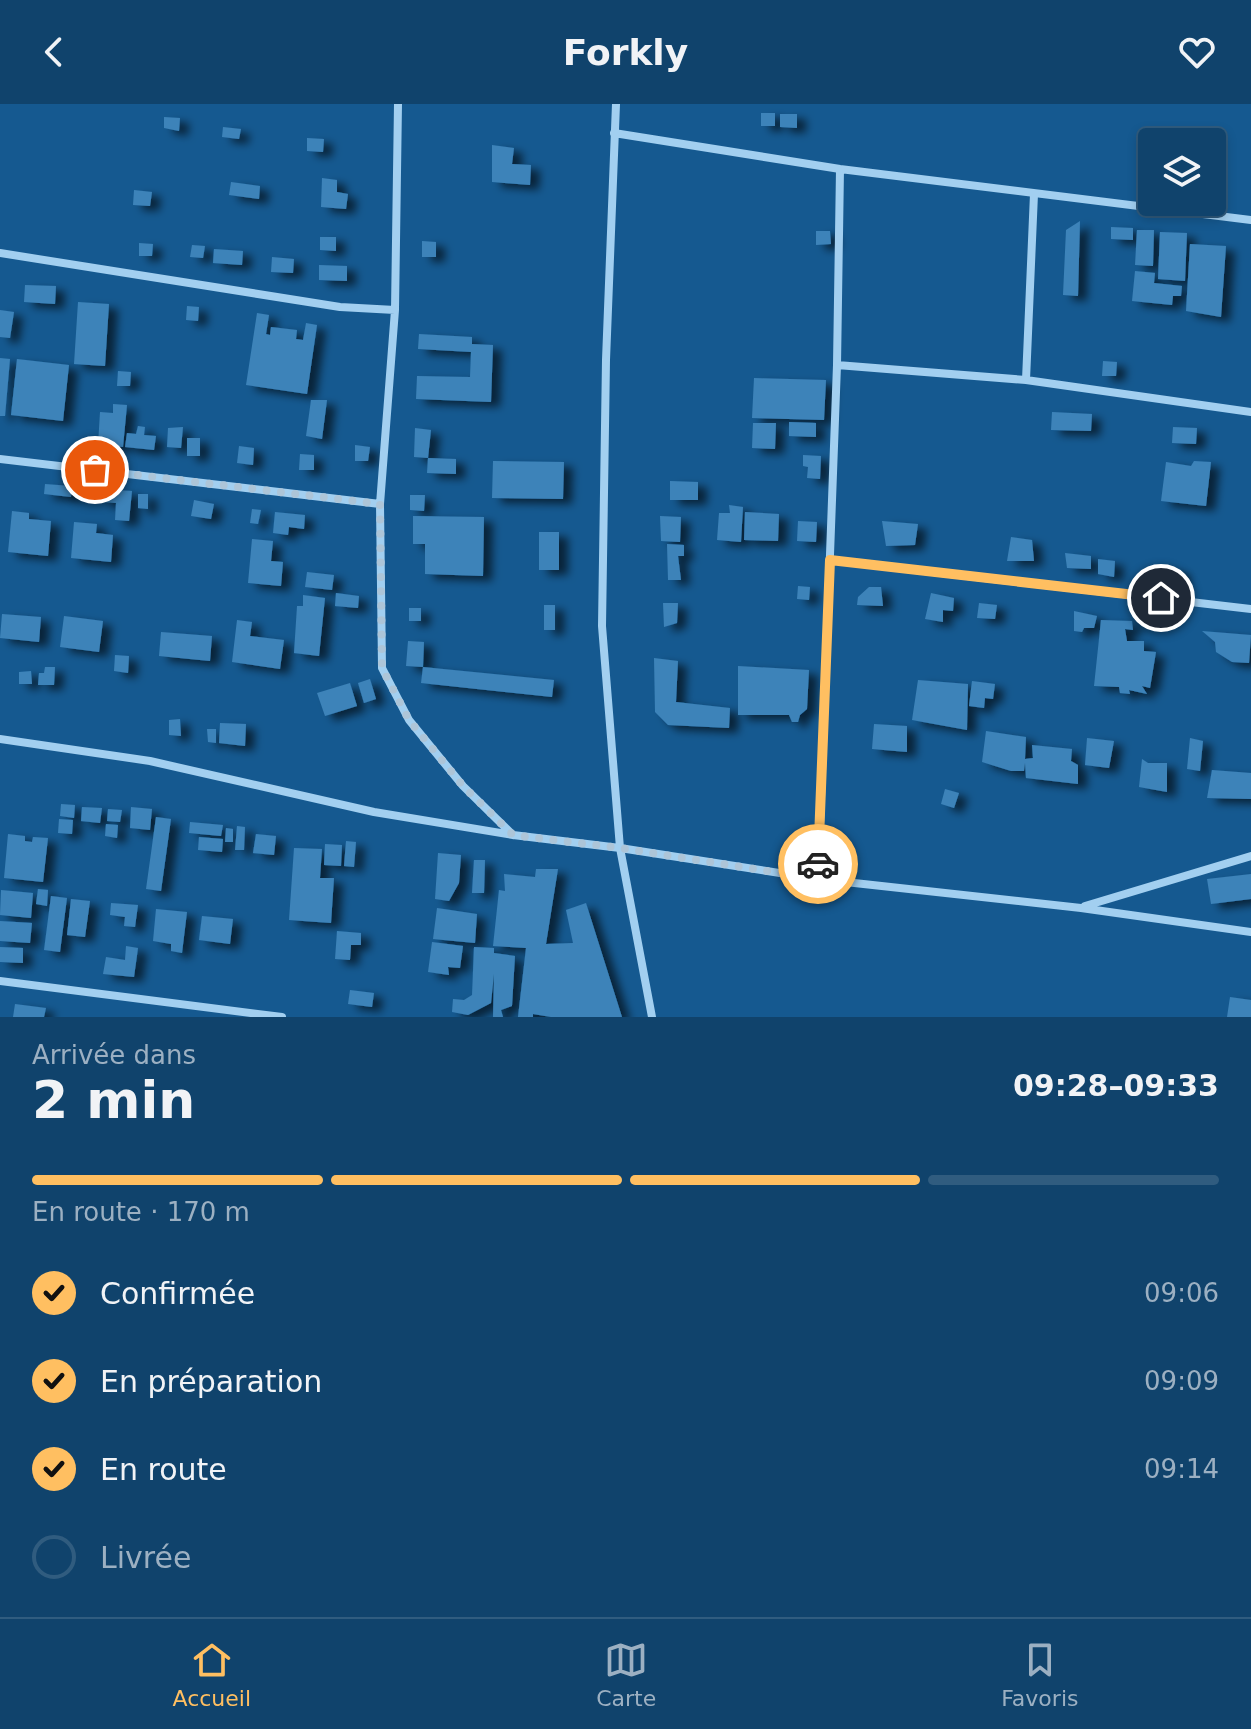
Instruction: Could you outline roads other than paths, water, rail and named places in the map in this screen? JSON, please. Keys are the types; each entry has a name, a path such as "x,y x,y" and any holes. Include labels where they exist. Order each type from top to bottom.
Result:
{"street":[{"path":"398,104 395,310 380,504 382,668 409,720 463,786 513,835"},
{"path":"616,104 606,360 602,626 620,848 652,1017"},
{"path":"614,133 840,169 1251,220"},
{"path":"818,879 837,365 840,169"},
{"path":"1026,380 1034,194"},
{"path":"0,253 340,307 395,310"},
{"path":"837,365 1026,380 1251,412"},
{"path":"0,459 380,504"},
{"path":"830,560 1251,609"},
{"path":"0,739 150,761 374,812 513,835 620,848 818,879 1081,908 1251,932"},
{"path":"1081,908 1251,856"},
{"path":"0,981 282,1017"}]}
